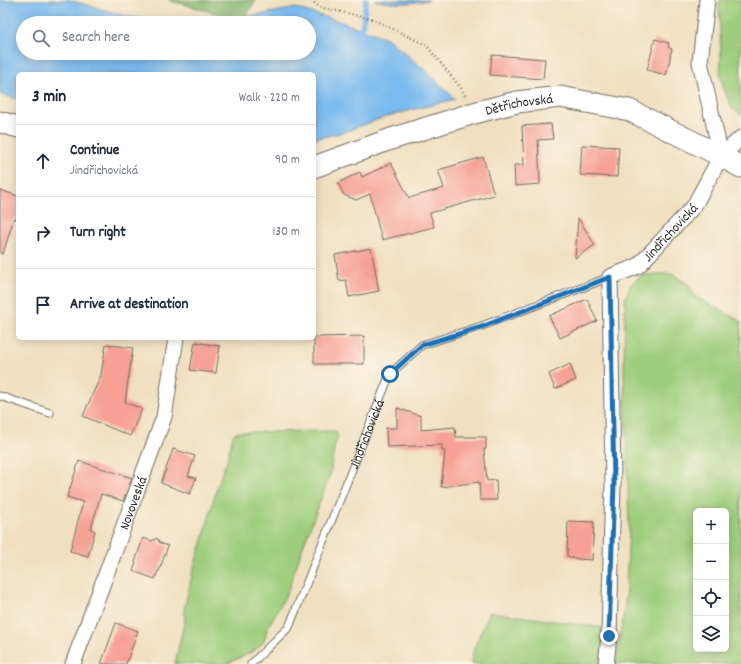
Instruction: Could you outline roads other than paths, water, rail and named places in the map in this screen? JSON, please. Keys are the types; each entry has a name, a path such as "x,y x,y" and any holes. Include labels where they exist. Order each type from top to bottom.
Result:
{"street":[{"path":"707,0 700,62 733,162"},
{"name":"Dětřichovská","path":"316,166 390,139 474,113 517,102 560,97 629,110 733,162"},
{"path":"0,122 16,126"},
{"name":"Jindřichovická","path":"610,277 638,266 733,162 741,138"},
{"path":"606,664 609,636 614,484 610,277"},
{"name":"Novoveská","path":"73,664 164,417 176,340"}],"lane":[{"name":"Jindřichovická","path":"251,664 289,627 390,374 422,345 479,328 610,277"},
{"path":"0,396 50,413"}],"water":[{"path":"0,0 69,0 126,16 16,16 16,60 316,60 316,16 252,16 296,8 387,38 426,71 455,99 388,116 344,132 316,139 316,72 16,72 16,98 0,94"},
{"path":"375,0 429,0 389,3"}],"waterway":[{"path":"359,34 362,28 366,0"}]}
